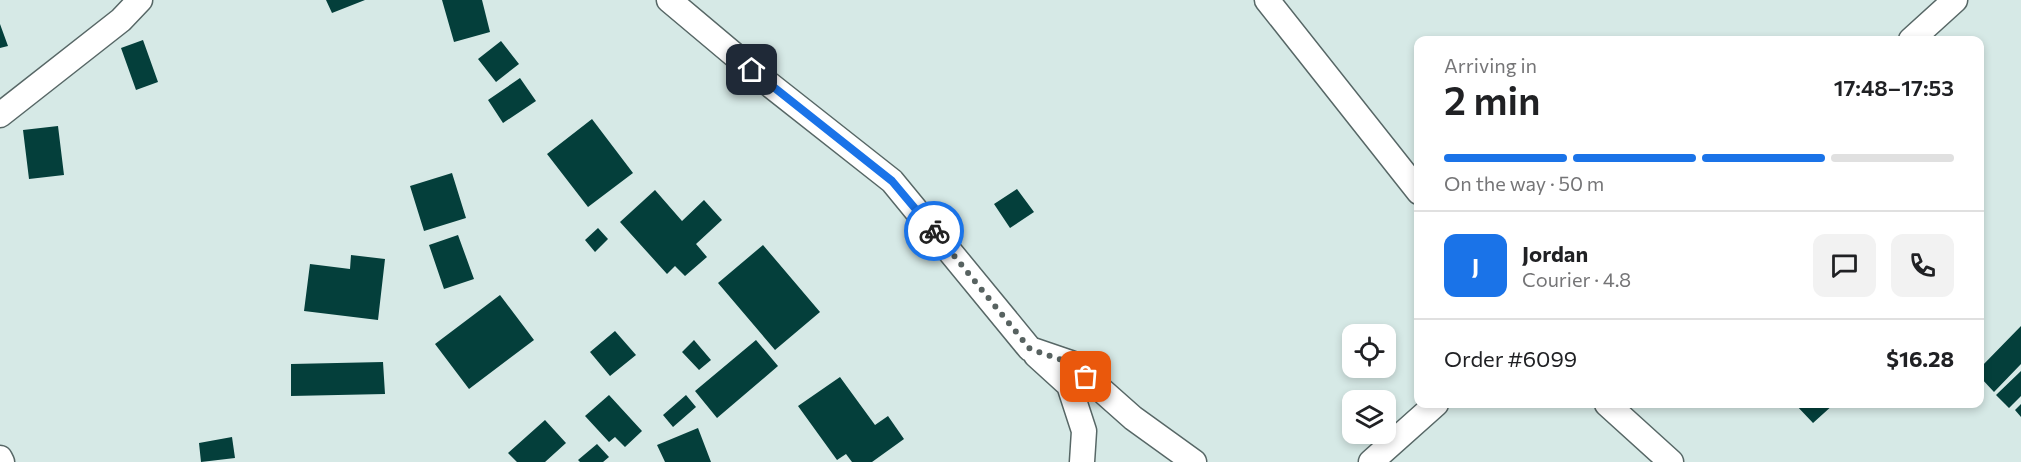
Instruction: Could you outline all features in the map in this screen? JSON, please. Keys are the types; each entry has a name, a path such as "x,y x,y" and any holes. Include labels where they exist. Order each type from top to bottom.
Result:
{"street":[{"path":"0,115 121,20 140,0"},
{"path":"669,0 769,84 892,181 1030,349 1069,385 1084,432 1082,462"},
{"path":"1267,0 1414,186"},
{"path":"1915,36 1955,0"},
{"path":"1030,349 1071,363 1133,417 1194,462"},
{"path":"1371,462 1432,408"},
{"path":"1612,408 1671,462"},
{"path":"0,458 2,462"}],"building":[{"path":"326,0 365,0 332,13"},
{"path":"442,0 482,0 490,32 454,42"},
{"path":"0,24 8,46 0,48"},
{"path":"143,40 158,82 136,90 121,48"},
{"path":"501,41 519,64 496,82 478,59"},
{"path":"520,78 536,101 503,123 488,100"},
{"path":"592,119 633,173 588,207 547,154"},
{"path":"58,126 64,175 29,179 23,130"},
{"path":"452,173 466,218 424,231 410,186"},
{"path":"1017,189 1034,212 1010,228 994,204"},
{"path":"655,190 682,221 704,200 722,220 696,244 707,257 685,276 675,266 667,274 620,222"},
{"path":"598,228 608,239 595,252 585,240"},
{"path":"458,235 474,279 444,289 429,245"},
{"path":"763,245 820,312 775,350 718,283"},
{"path":"351,255 385,259 378,320 304,311 310,264 350,269"},
{"path":"500,295 534,340 469,389 435,344"},
{"path":"2021,326 2021,364 1994,392 1984,381 1984,364"},
{"path":"615,331 636,355 610,376 590,352"},
{"path":"694,340 711,360 699,370 682,352"},
{"path":"756,340 778,366 717,418 695,391"},
{"path":"383,362 385,394 291,396 291,364"},
{"path":"2021,371 2021,396 2009,408 1996,395"},
{"path":"840,377 875,425 888,416 904,439 872,462 852,462 846,454 837,460 798,406"},
{"path":"609,395 642,431 625,447 615,437 609,442 585,416"},
{"path":"686,395 696,407 673,427 663,415"},
{"path":"2021,404 2021,417 2015,410"},
{"path":"1799,408 1830,408 1813,423"},
{"path":"545,420 566,443 545,462 517,462 508,453"},
{"path":"698,428 711,462 665,462 657,445"},
{"path":"232,437 235,458 201,462 199,443"},
{"path":"597,444 609,457 603,462 580,462 578,460"}],"way so far":[{"path":"934,231 1030,349 1071,363 1086,377"}],"route":[{"path":"752,70 892,181 934,231"}]}
